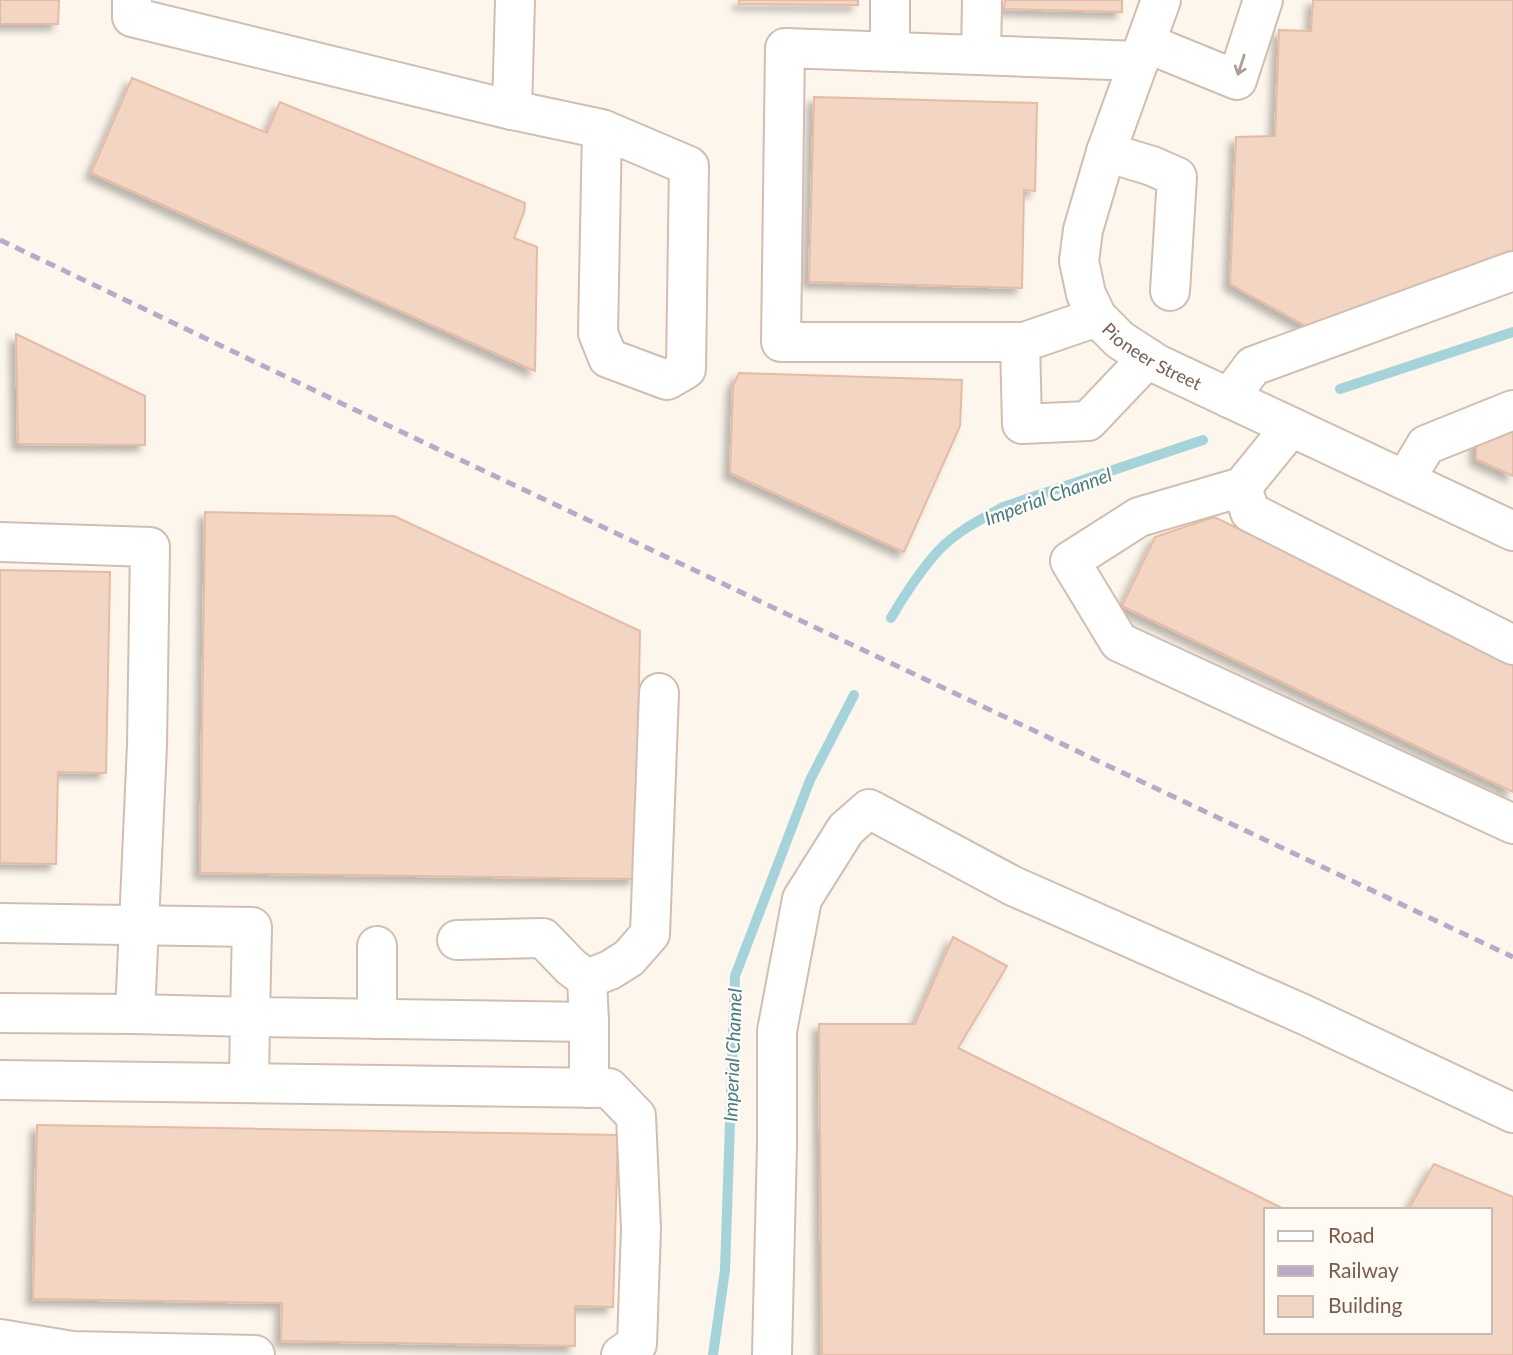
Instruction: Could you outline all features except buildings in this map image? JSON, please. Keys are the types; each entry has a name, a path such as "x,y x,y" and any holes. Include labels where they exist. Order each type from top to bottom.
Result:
{"street":[{"path":"132,0 132,17 512,110 601,129 689,166 686,369 667,380 608,358 598,333 601,129"},
{"path":"512,110 515,0"},
{"path":"890,0 890,51"},
{"path":"981,55 982,0"},
{"name":"Pioneer Street","path":"1161,0 1106,152 1083,230 1080,261 1086,294 1097,317 1120,340 1157,364 1513,531"},
{"path":"1097,317 1024,342 781,342 785,48 981,55 1142,52 1237,80 1262,0"},
{"path":"1106,152 1177,177 1170,291"},
{"path":"1229,398 1253,366 1513,271"},
{"path":"1020,342 1022,424 1088,421 1148,358"},
{"path":"1405,480 1426,445 1513,410"},
{"path":"1291,427 1242,487 1139,517 1070,561 1119,642 1513,824"},
{"path":"1242,487 1250,512 1513,645"},
{"path":"0,542 149,547 147,746 135,1014"},
{"path":"587,979 610,970 629,958 650,934 659,693"},
{"path":"772,1355 777,1031 802,899 846,829 869,809 1013,886 1305,1015 1513,1113"},
{"path":"0,923 252,927 249,1083"},
{"path":"457,940 543,938 587,979 589,1088"},
{"path":"377,946 377,1018"},
{"path":"0,1013 589,1022"},
{"path":"0,1080 609,1088 636,1116 641,1229 638,1344 621,1355"},
{"path":"0,1339 72,1351 255,1355"}],"waterway":[{"name":"Imperial Channel","path":"1340,389 1513,332"},
{"name":"Imperial Channel","path":"891,618 913,583 939,550 986,516 1003,507 1203,440"},
{"name":"Imperial Channel","path":"713,1355 725,1270 735,976 810,780 854,695"}],"railway":[{"path":"0,240 1513,957"}]}
